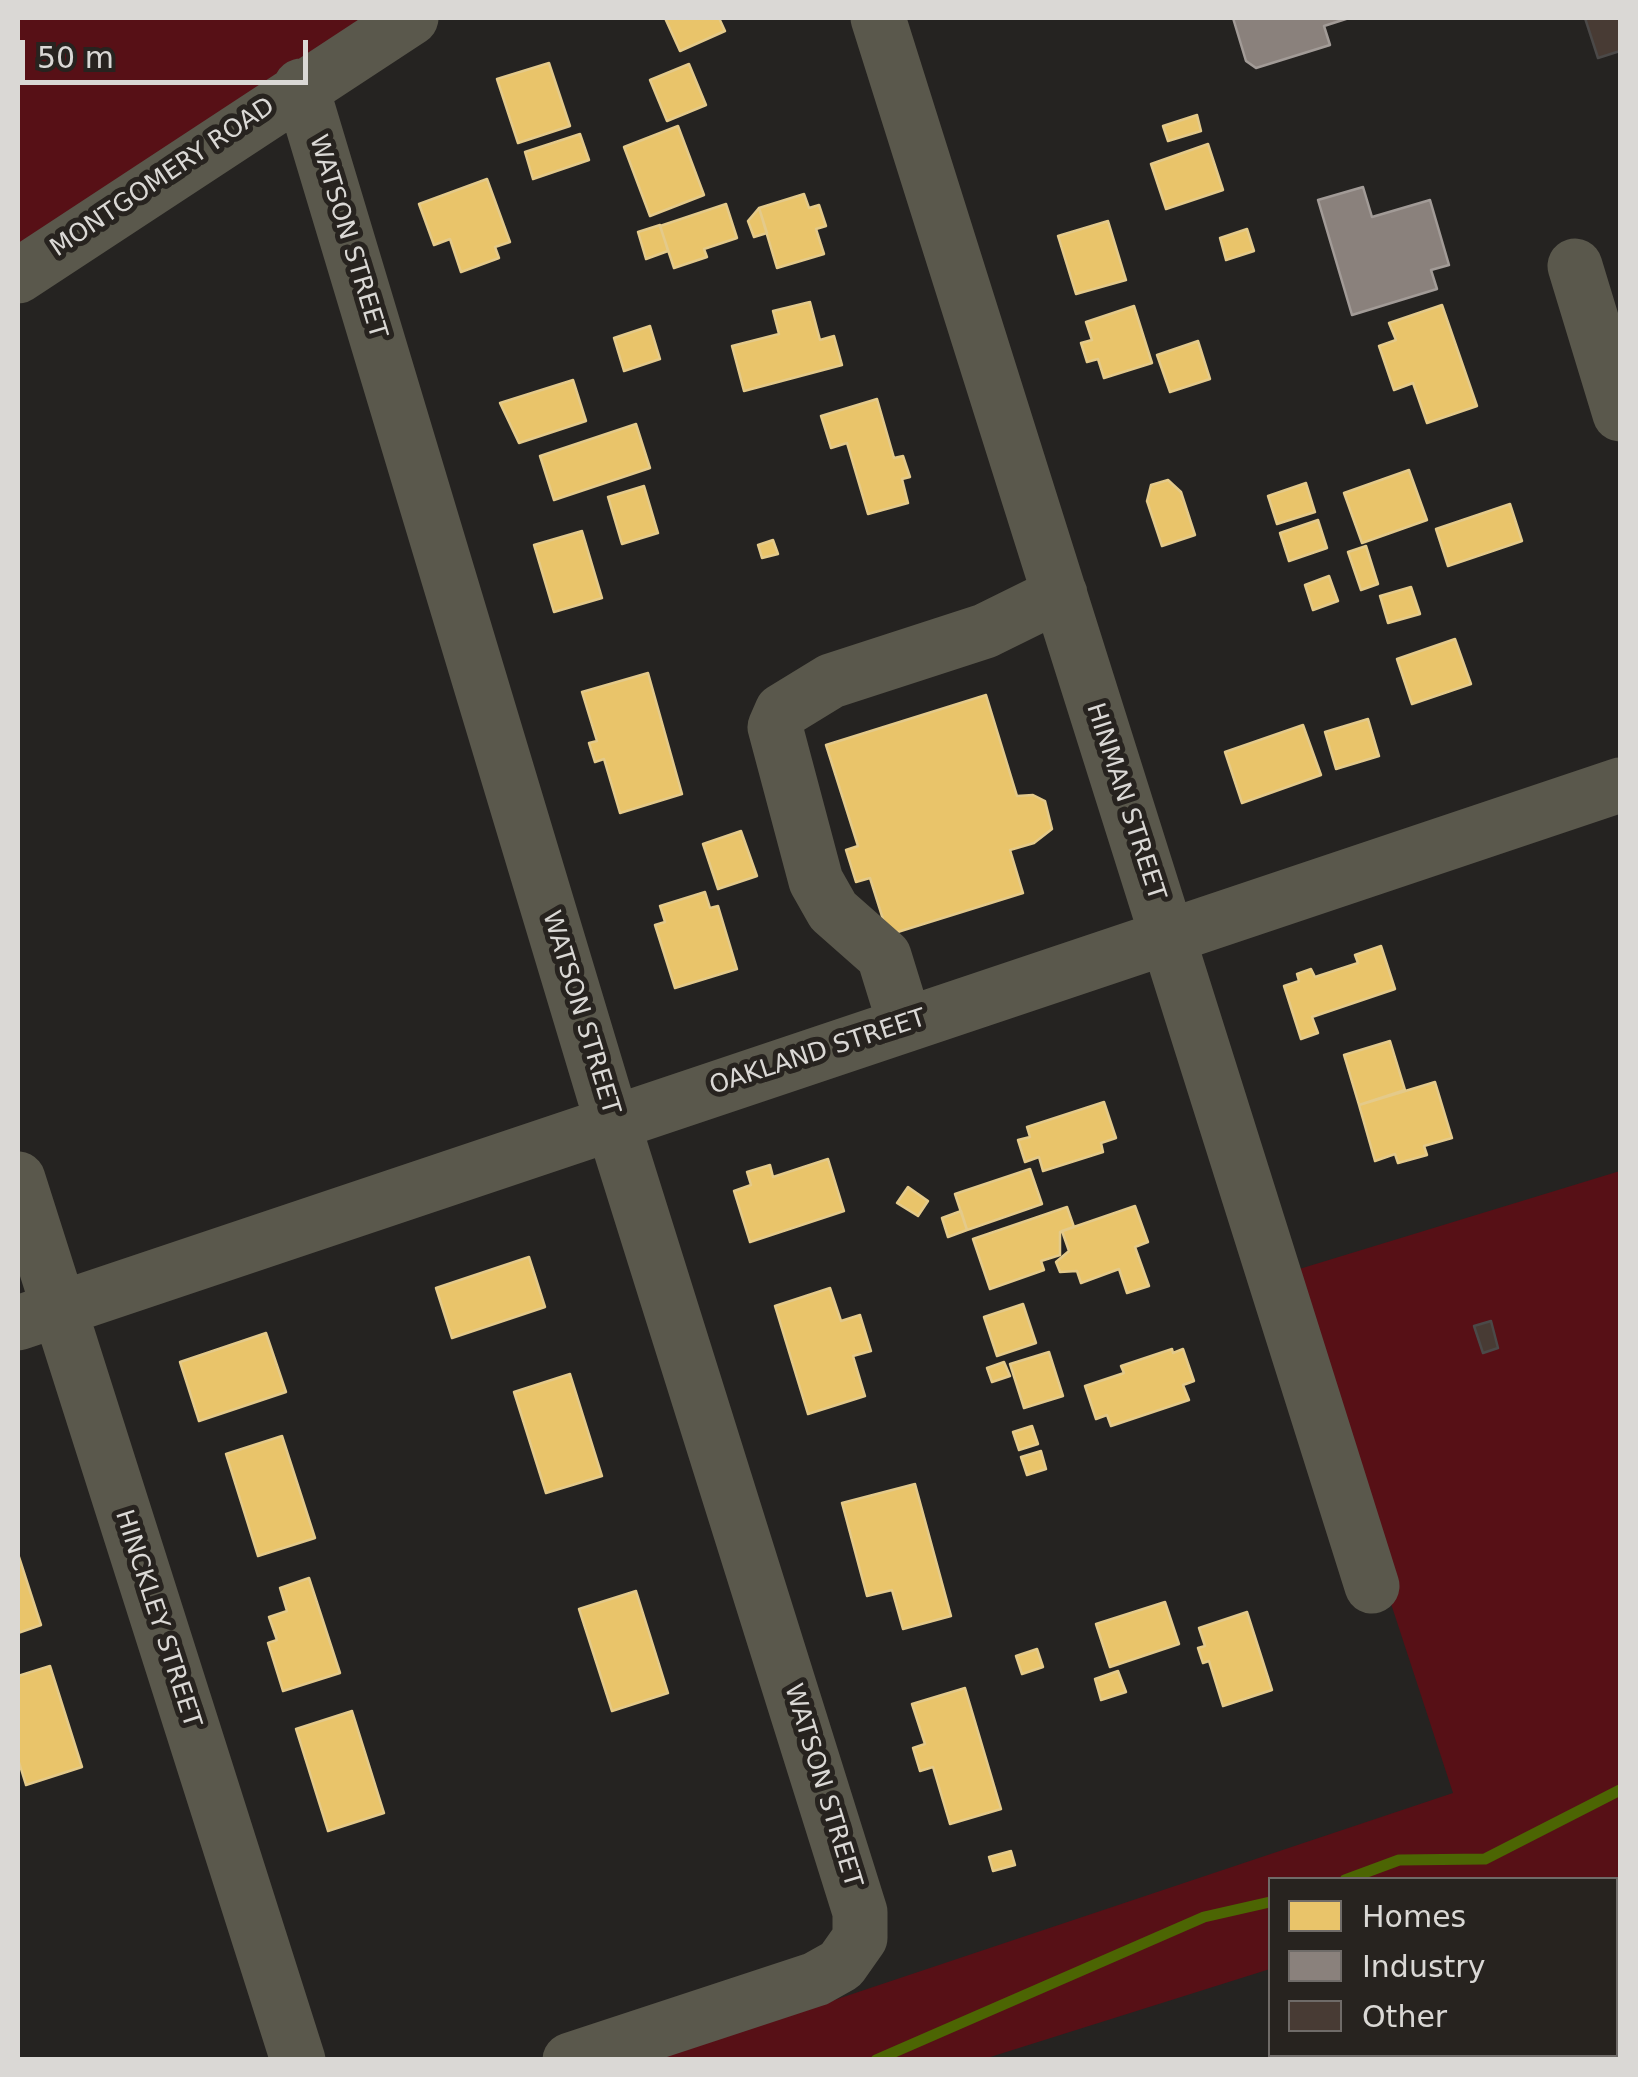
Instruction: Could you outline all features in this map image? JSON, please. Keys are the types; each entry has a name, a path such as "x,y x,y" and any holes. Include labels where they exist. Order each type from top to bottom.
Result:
{"street":[{"name":"MONTGOMERY ROAD","path":"18,276 301,86 410,18"},
{"name":"HINMAN STREET","path":"878,18 1372,1586"},
{"name":"WATSON STREET","path":"301,86 612,1121 854,1884 860,1938 841,1965 816,1979 570,2060"},
{"path":"1575,266 1620,414"},
{"path":"905,1024 884,956 841,920 816,881 776,727 782,712 830,680 985,632 1060,594"},
{"name":"OAKLAND STREET","path":"38,1316 1620,786"},
{"name":"HINCKLEY STREET","path":"18,1179 38,1316 298,2060"}],"shaded area":[{"path":"18,18 411,18 18,275"},
{"path":"1620,1171 1620,1904 1618,1877 1268,1877 1268,1970 984,2059 655,2060 1453,1793 1283,1274"}],"building: Homes":[{"path":"665,18 719,18 725,31 680,51"},
{"path":"549,63 570,126 518,143 497,79"},
{"path":"689,64 706,105 667,121 650,80"},
{"path":"1197,115 1201,131 1168,141 1163,126"},
{"path":"678,126 704,195 650,216 624,147"},
{"path":"580,134 589,160 533,179 525,152"},
{"path":"1208,144 1223,190 1166,209 1151,164"},
{"path":"487,179 510,242 495,247 499,258 461,272 450,239 434,245 419,204"},
{"path":"804,194 809,208 819,205 826,226 816,229 824,254 777,268 759,208"},
{"path":"726,204 737,238 704,249 707,257 674,268 660,226"},
{"path":"759,208 767,233 754,237 748,221"},
{"path":"1108,221 1126,280 1076,294 1058,236"},
{"path":"660,225 668,251 646,259 638,232"},
{"path":"1247,229 1254,251 1226,260 1220,238"},
{"path":"810,302 820,340 834,336 842,365 744,391 732,346 779,334 773,311"},
{"path":"1442,305 1477,406 1427,423 1413,383 1394,390 1379,346 1396,340 1389,323"},
{"path":"1134,306 1152,363 1104,378 1098,359 1087,362 1081,343 1092,340 1086,322"},
{"path":"650,326 660,359 624,371 614,338"},
{"path":"1198,341 1210,379 1170,392 1157,355"},
{"path":"573,380 586,421 519,443 500,403"},
{"path":"877,399 894,458 903,456 910,477 902,479 908,503 868,514 847,443 831,448 821,416"},
{"path":"636,424 650,468 554,500 540,456"},
{"path":"1409,470 1427,520 1362,543 1344,493"},
{"path":"1168,480 1181,492 1195,535 1162,546 1147,501 1151,485"},
{"path":"1306,483 1315,512 1277,524 1268,496"},
{"path":"644,486 658,533 622,544 608,497"},
{"path":"1510,504 1522,541 1448,566 1436,529"},
{"path":"1318,520 1327,548 1289,561 1280,533"},
{"path":"582,531 602,598 554,612 534,545"},
{"path":"773,540 778,554 762,558 758,545"},
{"path":"1366,546 1378,584 1361,590 1348,552"},
{"path":"1329,576 1338,601 1313,610 1305,585"},
{"path":"1411,587 1420,614 1388,623 1380,596"},
{"path":"1455,639 1471,684 1412,704 1397,659"},
{"path":"648,673 682,794 620,813 604,759 595,762 589,743 597,741 582,692"},
{"path":"986,695 1017,796 1033,795 1045,801 1052,829 1034,843 1010,850 1023,893 888,935 870,878 856,882 846,850 858,846 826,745"},
{"path":"1368,719 1379,756 1336,769 1325,732"},
{"path":"1303,725 1321,775 1242,803 1225,752"},
{"path":"741,831 757,876 718,889 703,844"},
{"path":"705,892 710,908 718,906 737,969 675,988 655,925 665,922 660,906"},
{"path":"1381,946 1395,989 1312,1017 1318,1033 1301,1039 1284,986 1299,981 1297,974 1311,969 1315,977 1358,963 1355,955"},
{"path":"1390,1041 1405,1090 1359,1105 1344,1055"},
{"path":"1435,1082 1452,1138 1424,1146 1427,1155 1398,1163 1395,1154 1375,1161 1359,1105"},
{"path":"1104,1102 1116,1138 1101,1143 1103,1152 1043,1171 1039,1157 1025,1162 1018,1140 1030,1137 1027,1127"},
{"path":"828,1159 844,1211 750,1242 734,1191 751,1185 747,1172 770,1165 773,1177"},
{"path":"1030,1169 1042,1204 967,1230 955,1194"},
{"path":"908,1187 928,1201 918,1216 897,1203"},
{"path":"1135,1206 1148,1242 1135,1247 1149,1286 1127,1293 1119,1269 1081,1283 1077,1271 1060,1272 1056,1262 1069,1251 1062,1231"},
{"path":"1067,1207 1074,1227 1060,1232 1060,1255 1041,1261 1044,1270 990,1289 973,1239"},
{"path":"961,1211 967,1230 948,1237 942,1218"},
{"path":"529,1257 545,1307 452,1338 436,1288"},
{"path":"830,1288 841,1321 860,1315 871,1351 853,1356 865,1396 808,1414 775,1306"},
{"path":"1023,1304 1036,1343 997,1356 984,1317"},
{"path":"266,1333 286,1392 199,1421 180,1362"},
{"path":"1172,1349 1173,1353 1183,1349 1194,1381 1183,1385 1189,1400 1111,1426 1107,1415 1096,1419 1085,1386 1124,1373 1121,1366"},
{"path":"1049,1352 1063,1396 1024,1408 1010,1364"},
{"path":"1004,1362 1010,1376 992,1382 987,1368"},
{"path":"570,1374 602,1476 546,1493 514,1392"},
{"path":"1032,1426 1038,1444 1019,1450 1013,1432"},
{"path":"282,1436 315,1538 258,1556 226,1454"},
{"path":"1041,1451 1046,1469 1027,1475 1021,1457"},
{"path":"915,1484 951,1616 903,1629 892,1590 867,1596 842,1503"},
{"path":"18,1554 41,1625 18,1633"},
{"path":"309,1578 340,1673 283,1691 268,1643 277,1640 269,1617 287,1611 280,1588"},
{"path":"636,1591 668,1693 612,1711 579,1609"},
{"path":"1165,1602 1179,1644 1110,1667 1096,1624"},
{"path":"1247,1612 1272,1690 1223,1706 1209,1661 1203,1663 1198,1648 1205,1646 1199,1628"},
{"path":"1037,1649 1043,1667 1022,1674 1016,1656"},
{"path":"50,1666 82,1767 26,1785 18,1759 18,1676"},
{"path":"1118,1671 1126,1692 1101,1700 1095,1679"},
{"path":"965,1688 1001,1809 950,1824 933,1767 920,1771 913,1748 925,1744 912,1704"},
{"path":"352,1711 384,1813 328,1831 296,1729"},
{"path":"1011,1851 1015,1865 993,1871 989,1857"}],"building: Industry":[{"path":"1233,18 1349,18 1324,26 1330,45 1256,68 1246,61"},
{"path":"1363,187 1372,217 1430,200 1449,265 1431,270 1437,289 1352,315 1318,200"}],"building: Other":[{"path":"1585,18 1620,18 1620,51 1598,58"},
{"path":"1491,1321 1498,1348 1483,1353 1474,1326"}],"waterway":[{"path":"1353,1877 1399,1860 1485,1859 1620,1790"},
{"path":"876,2060 1204,1917 1268,1902"}]}
